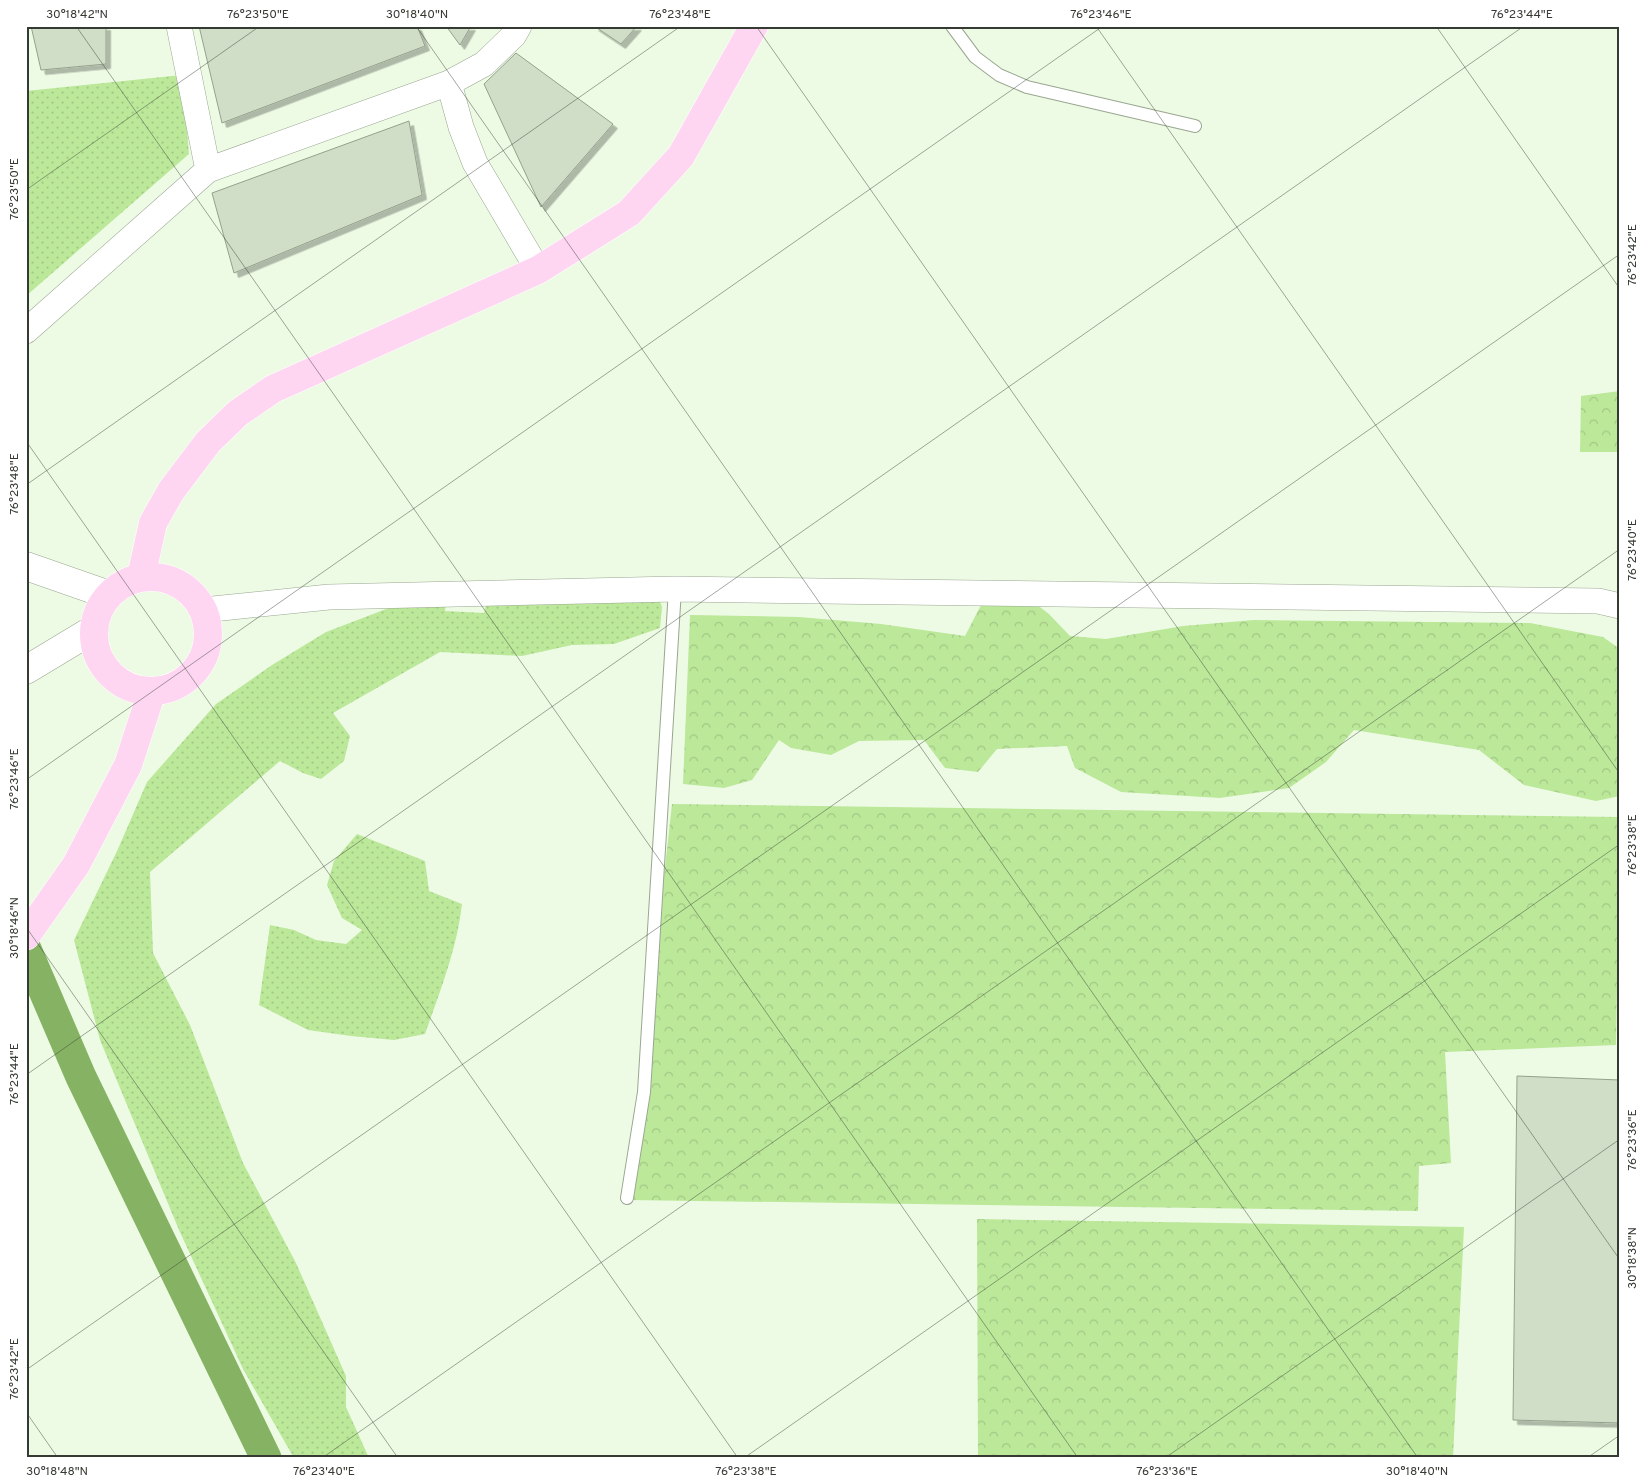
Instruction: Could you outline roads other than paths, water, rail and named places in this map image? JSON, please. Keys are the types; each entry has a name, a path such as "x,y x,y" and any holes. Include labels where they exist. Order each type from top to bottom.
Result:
{"main road":[{"path":"141,577 153,523 171,490 208,442 238,413 273,389 538,270 629,213 681,156 754,26"},
{"path":"141,577 160,577 178,583 193,595 203,610 208,629 207,648 200,665 188,679 171,688 152,692 133,688 116,680 103,666 96,648 94,629 98,611 108,595 123,583 141,577"},
{"path":"27,935 76,865 128,765 152,692"}],"street":[{"path":"179,26 208,170"},
{"path":"26,331 208,170 449,83 484,64 514,35 519,26"},
{"path":"449,83 461,127 475,163 538,270"},
{"path":"26,566 108,595"},
{"path":"203,610 329,597 675,589 1598,600 1620,606"},
{"path":"30,660 94,629"}],"lane":[{"path":"952,26 975,57 999,75 1027,88 1195,126"},
{"path":"627,1198 644,1092 675,589"}],"waterway":[{"path":"26,949 81,1077 266,1458"}]}
